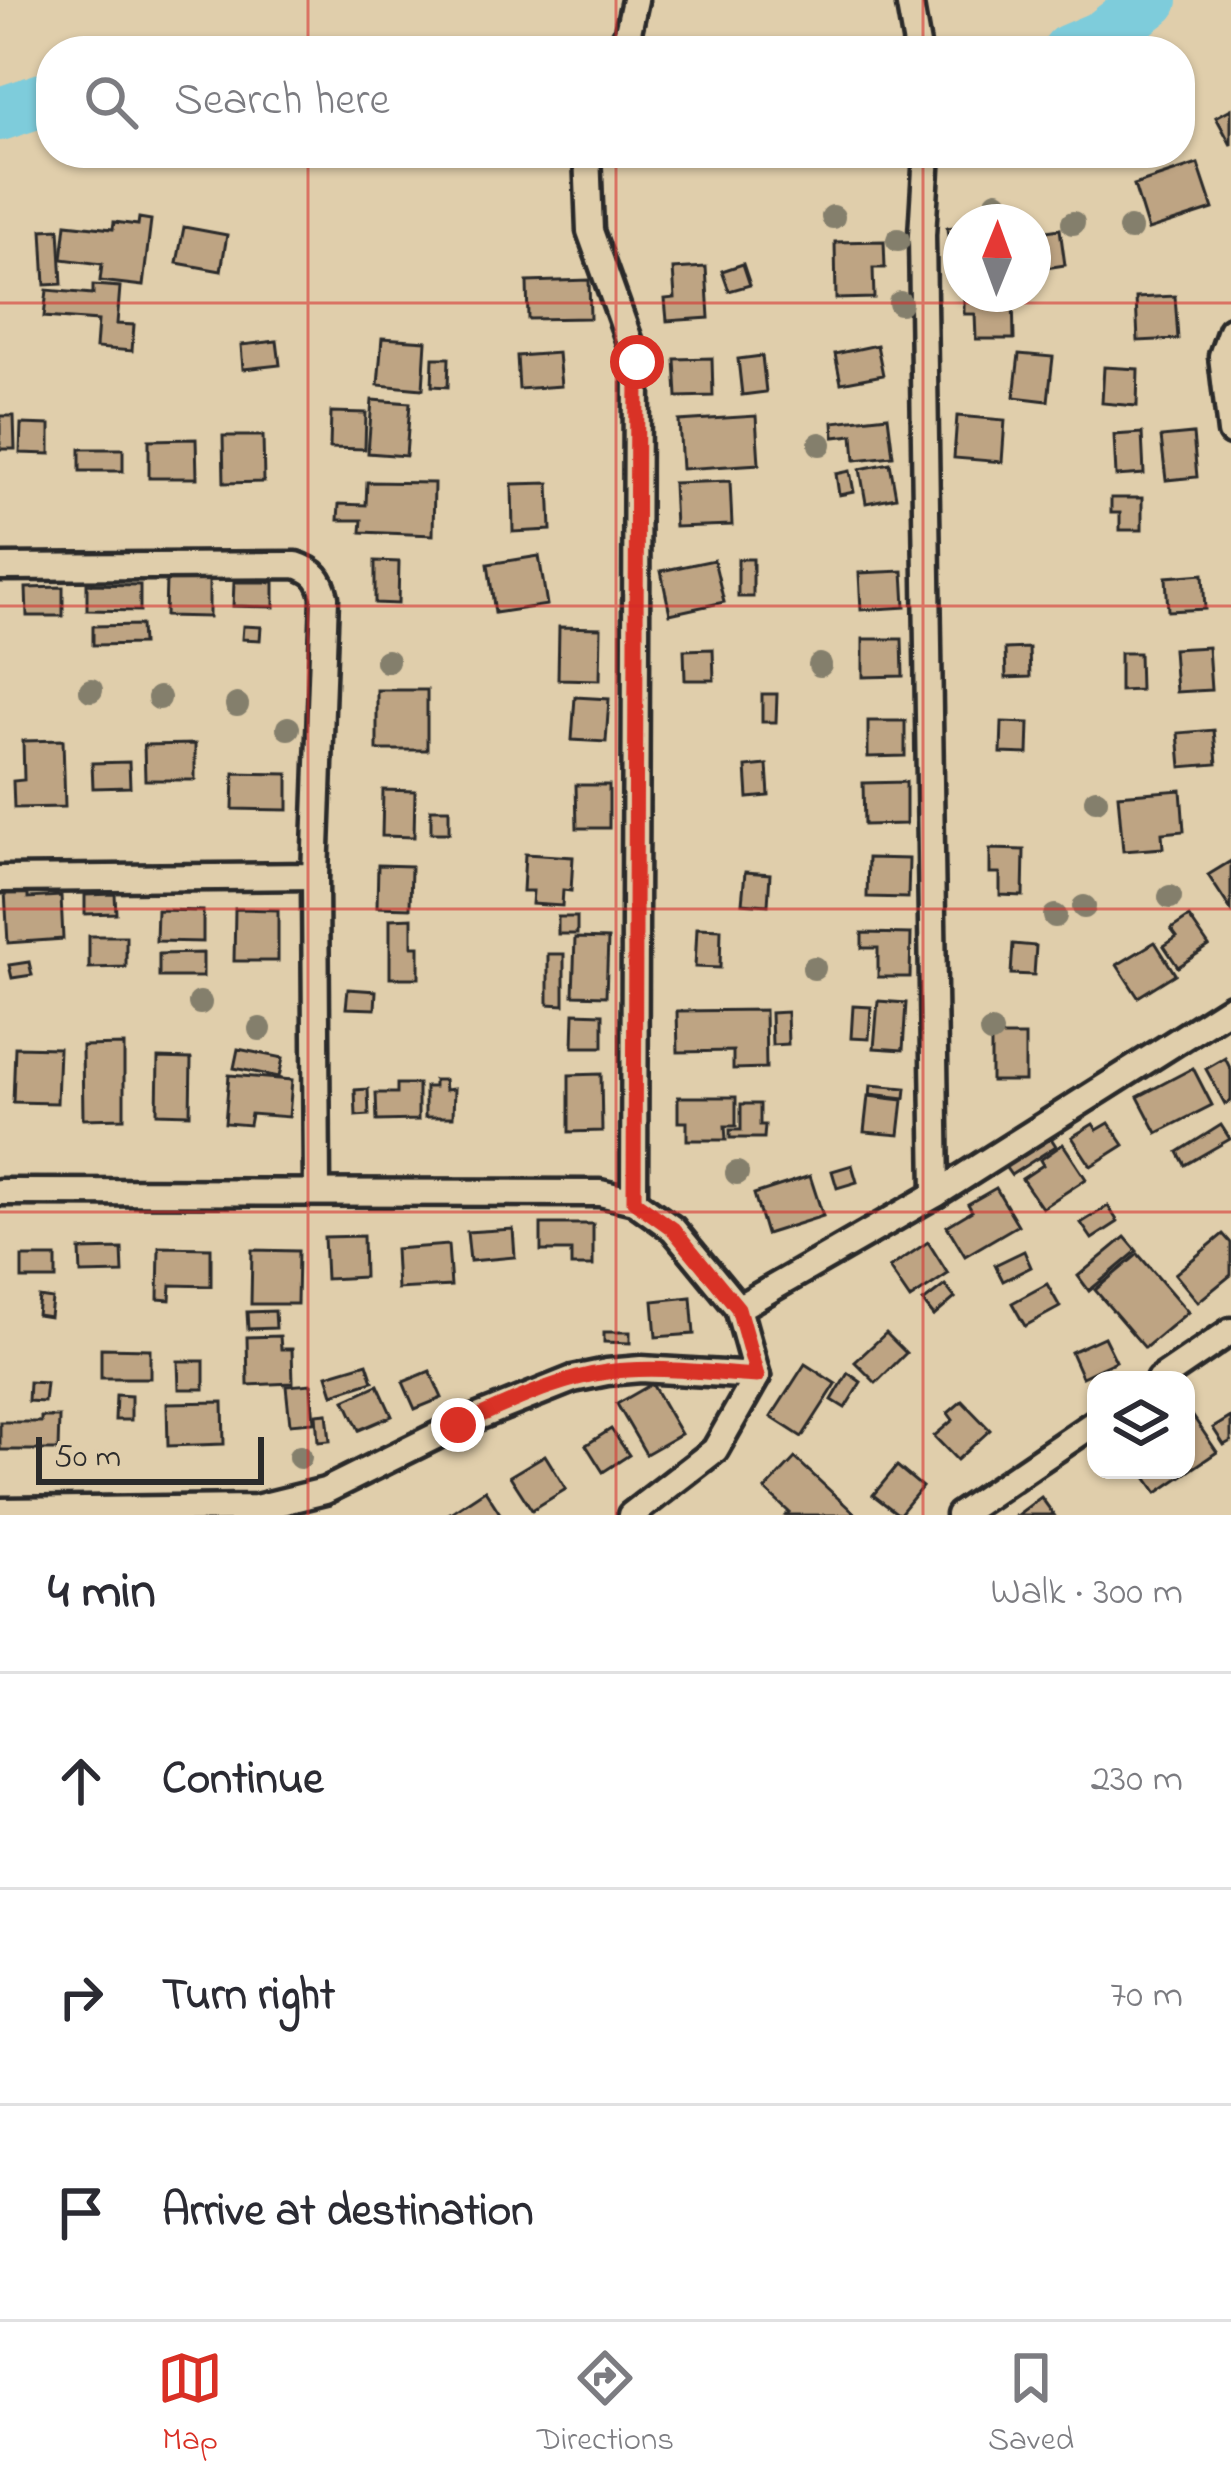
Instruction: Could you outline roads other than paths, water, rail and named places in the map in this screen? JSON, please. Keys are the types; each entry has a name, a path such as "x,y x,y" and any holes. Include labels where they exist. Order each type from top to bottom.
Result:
{"street":[{"path":"626,36 635,0"},
{"path":"910,0 916,36"},
{"path":"587,168 590,231 637,362 634,1201"},
{"path":"926,168 922,235 936,1194"},
{"path":"1231,331 1222,356 1231,433"},
{"path":"0,567 296,565 321,580 325,597 315,876 317,1191"},
{"path":"0,879 315,876"},
{"path":"738,1308 936,1194 1231,1007"},
{"path":"0,1192 600,1193 634,1201 673,1229 738,1308 757,1376 715,1450 631,1515"},
{"path":"1172,1371 1231,1331"},
{"path":"0,1510 256,1508 325,1491 458,1425 573,1379 641,1369 757,1376"},
{"path":"959,1515 1087,1428"}],"waterway":[{"path":"1104,36 1151,0"},
{"path":"0,114 36,102"}]}
